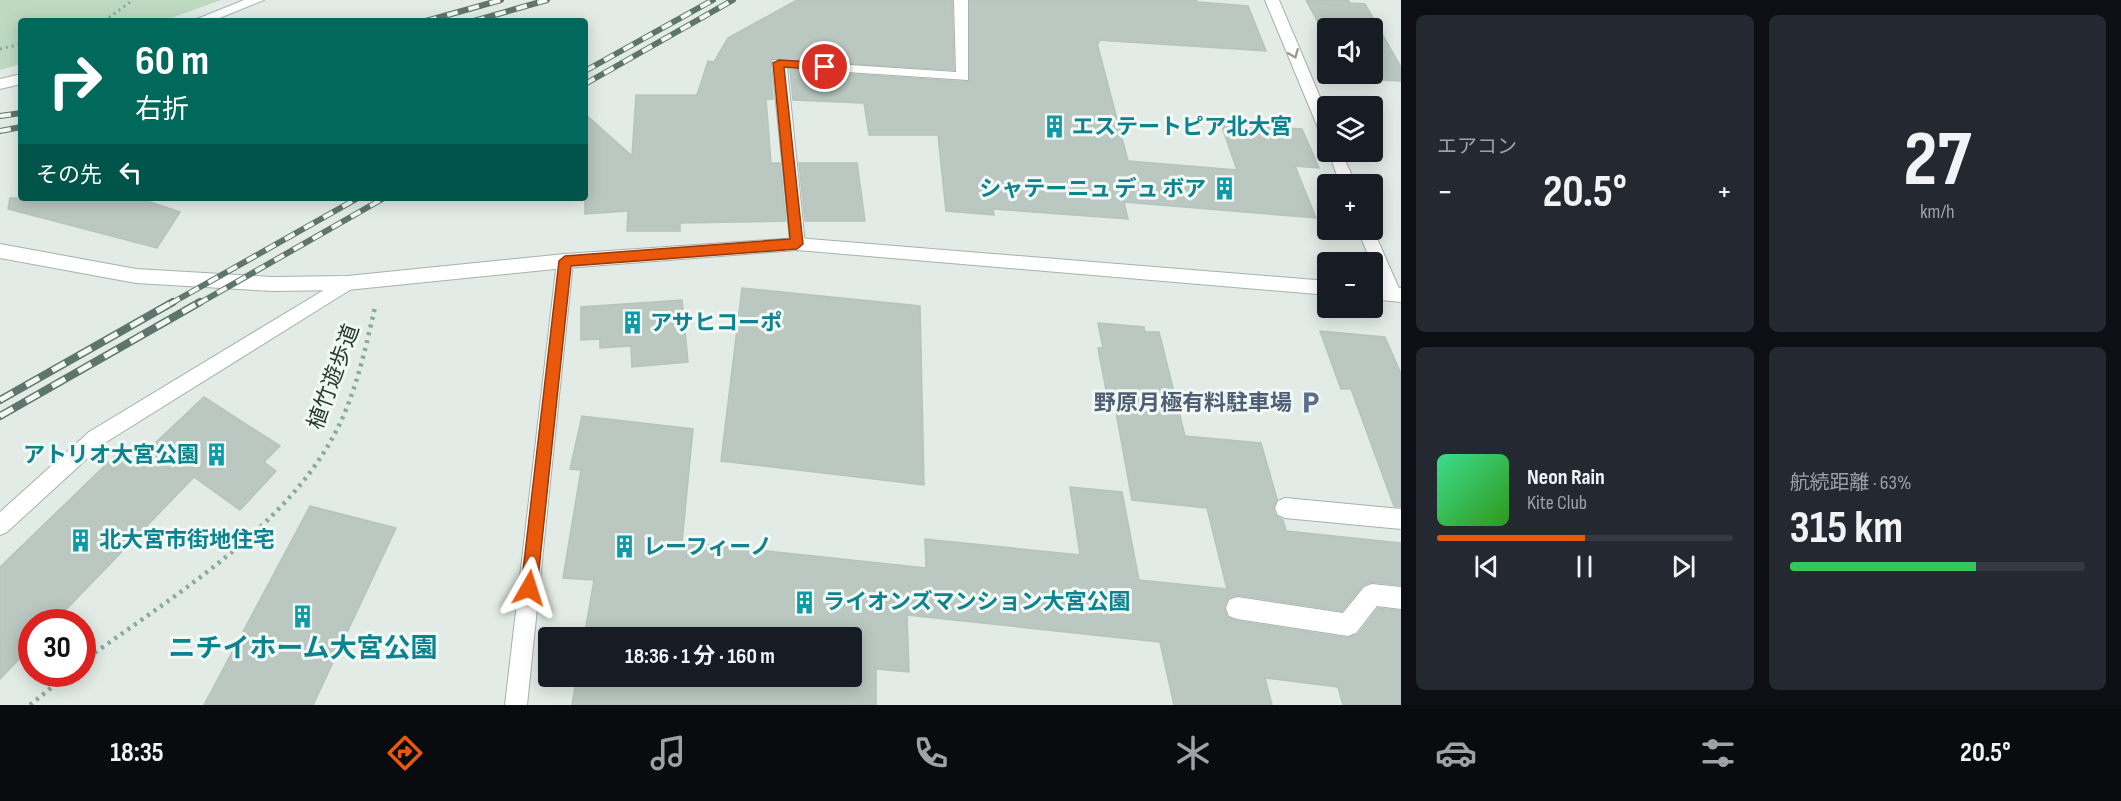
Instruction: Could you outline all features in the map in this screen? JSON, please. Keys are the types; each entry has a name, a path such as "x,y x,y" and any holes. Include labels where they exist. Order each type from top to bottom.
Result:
{"street":[{"path":"207,18 257,0"},
{"path":"797,244 779,63 963,77 961,0"},
{"path":"1272,0 1317,108"},
{"path":"0,84 18,80"},
{"path":"1371,240 1397,294 1401,312"},
{"path":"0,251 136,276 273,284 346,283 565,261 797,244 1317,287"},
{"path":"516,705 565,261"},
{"path":"0,525 96,438 346,283"},
{"path":"1285,508 1401,519"},
{"path":"1237,609 1348,625 1372,595 1401,598"}],"path":[{"path":"108,18 133,0"},
{"path":"0,49 18,45"},
{"name":"植竹遊歩道","path":"96,651 264,524 305,476 337,429 366,348 382,279"},
{"path":"30,705 52,687"}],"green space":[{"path":"0,0 221,0 171,18 18,18 18,65 0,70"}],"building":[{"path":"797,0 952,0 954,70 772,59 770,63 773,99 766,99 771,163 780,163 786,221 680,223 680,231 627,231 628,211 585,214 585,201 588,201 588,117 632,156 636,95 697,95 708,61 714,62 728,38"},
{"path":"970,0 1197,0 1197,2 1248,6 1266,51 1098,40 1128,161 1237,170 1221,124 1302,129 1319,168 1295,166 1316,218 1124,202 1128,219 993,209 994,215 946,211 938,135 869,135 864,103 793,100 790,70 970,82"},
{"path":"1306,0 1348,0 1350,3 1365,4 1373,18 1317,18 1317,20"},
{"path":"1383,36 1401,67 1401,81 1383,80"},
{"path":"799,163 857,163 865,221 805,221"},
{"path":"10,198 18,198 18,201 147,201 180,212 157,248 8,209"},
{"path":"742,288 920,306 924,485 721,461"},
{"name":"アサヒコーポ","path":"682,300 688,362 632,367 631,346 600,348 600,339 581,340 581,307"},
{"path":"1098,323 1144,327 1145,332 1159,332 1185,436 1261,443 1277,499 1273,509 1276,516 1283,520 1286,531 1401,543 1401,585 1372,582 1363,585 1342,611 1237,595 1228,598 1224,607 1227,617 1237,621 1348,638 1358,634 1378,608 1401,611 1401,705 1343,705 1338,687 1265,678 1272,705 1174,705 1160,642 907,615 909,672 876,669 876,705 572,705 575,687 862,687 862,627 586,627 594,580 563,578 581,470 570,469 582,416 693,429 682,542 926,568 925,539 1080,555 1070,487 1122,492 1139,580 1227,589 1207,508 1132,500 1114,401 1108,401 1098,348 1103,348"},
{"path":"1320,331 1385,337 1401,374 1401,507 1394,506 1351,389 1341,389"},
{"path":"204,397 280,446 264,462 276,471 240,510 194,477 67,609 18,609 18,660 0,679 0,567 118,453 134,463"},
{"name":"ニチイホーム大宮公園","path":"310,506 396,528 313,705 204,705"}],"railway":[{"path":"437,18 501,0"},
{"path":"484,18 547,0"},
{"path":"588,69 713,0"},
{"path":"588,82 733,0"},
{"path":"0,116 18,113"},
{"path":"0,131 18,128"},
{"path":"170,304 353,201"},
{"path":"198,304 379,201"},
{"path":"0,400 173,302"},
{"path":"0,416 200,302"}],"place":[{"name":"エステートピア北大宮","path":"1054,127"},
{"name":"シャテーニュ デュ ボア","path":"1224,189"},
{"name":"アサヒコーポ","path":"632,323"},
{"name":"野原月極有料駐車場","path":"1310,403"},
{"name":"アトリオ大宮公園","path":"217,455"},
{"name":"北大宮市街地住宅","path":"81,540"},
{"name":"レーフィーノ","path":"625,547"},
{"name":"ライオンズマンション大宮公園","path":"805,602"},
{"name":"ニチイホーム大宮公園","path":"303,617"}],"route":[{"path":"529,588 565,261 797,244 779,63 825,67"}]}
